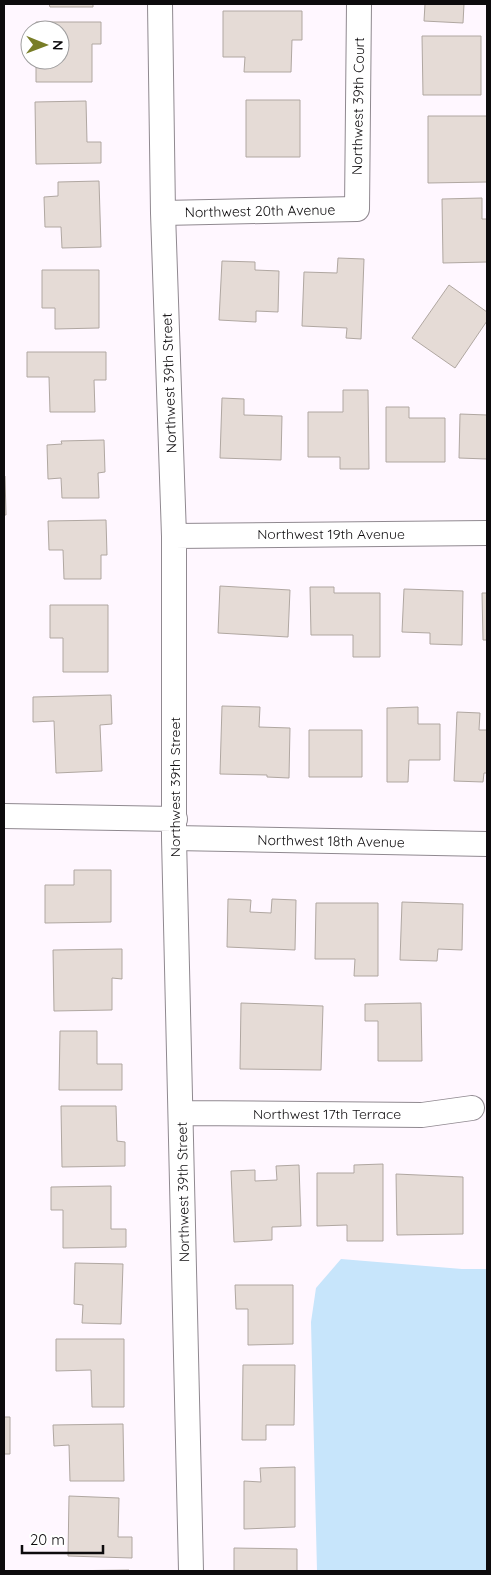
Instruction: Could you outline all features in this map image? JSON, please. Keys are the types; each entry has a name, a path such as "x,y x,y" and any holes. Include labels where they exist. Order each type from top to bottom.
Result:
{"street":[{"name":"Northwest 39th Street","path":"160,4 163,213 174,536 174,828 191,1571"},
{"name":"Northwest 39th Court","path":"357,209 359,4"},
{"name":"Northwest 20th Avenue","path":"163,213 357,209"},
{"name":"Northwest 19th Avenue","path":"174,536 487,533"},
{"name":"Northwest 18th Avenue","path":"4,816 174,828 487,844"},
{"name":"Northwest 17th Terrace","path":"182,1113 422,1115 472,1108"}],"water":[{"path":"341,1259 462,1269 487,1269 487,1571 317,1571 311,1322 316,1288"}],"building":[{"path":"49,4 93,4 93,7 50,7"},
{"path":"425,4 464,4 463,23 424,21"},
{"path":"223,11 302,11 302,40 292,40 291,72 244,72 245,57 223,57"},
{"path":"70,22 101,22 101,44 92,44 92,82 36,82 36,70 70,70"},
{"path":"422,36 481,36 481,95 423,95"},
{"path":"246,100 300,100 300,157 246,157"},
{"path":"86,101 87,142 101,142 101,163 36,164 35,102"},
{"path":"428,116 487,116 487,182 428,183"},
{"path":"99,181 101,247 62,248 61,227 45,227 44,197 58,196 58,182"},
{"path":"482,198 482,219 487,219 487,262 443,263 442,199"},
{"path":"338,258 364,259 361,339 346,338 347,328 302,326 304,272 337,273"},
{"path":"222,261 255,262 255,270 279,271 278,312 256,311 256,322 219,320"},
{"path":"42,270 99,270 99,328 55,329 55,308 42,308"},
{"path":"449,285 487,312 487,321 455,368 412,338"},
{"path":"27,352 106,352 106,380 94,380 95,412 50,412 49,377 27,377"},
{"path":"343,390 368,390 369,469 340,469 340,457 308,457 308,412 343,412"},
{"path":"222,398 244,399 244,415 282,416 281,460 220,458"},
{"path":"386,407 409,407 409,418 445,418 445,462 386,462"},
{"path":"460,414 487,415 487,459 459,458"},
{"path":"104,440 105,472 98,473 99,498 62,498 61,478 48,479 47,445 62,444 61,441"},
{"path":"5,476 6,515 4,515"},
{"path":"106,520 107,555 101,555 101,579 64,579 63,550 49,550 48,521"},
{"path":"220,586 290,590 288,637 218,633"},
{"path":"310,587 334,587 334,593 380,593 380,657 353,657 353,635 311,635"},
{"path":"404,589 463,591 462,645 430,644 430,633 402,632"},
{"path":"482,593 487,593 487,640 483,640"},
{"path":"50,605 108,605 108,672 63,672 63,638 50,638"},
{"path":"111,695 112,724 100,725 102,771 56,773 54,721 33,722 33,697"},
{"path":"222,706 260,707 259,727 290,728 289,778 267,777 267,775 220,774"},
{"path":"418,707 418,724 440,724 440,760 409,760 408,782 387,782 387,708"},
{"path":"457,712 480,713 479,730 487,730 487,773 484,773 483,782 454,781"},
{"path":"309,730 362,730 362,777 309,777"},
{"path":"74,870 111,870 111,922 45,923 45,885 74,885"},
{"path":"228,899 251,900 250,912 271,913 272,899 296,900 295,950 227,947"},
{"path":"402,902 463,904 462,950 438,949 437,961 400,960"},
{"path":"316,903 378,903 378,976 354,976 355,959 315,959"},
{"path":"122,949 122,979 112,978 112,1010 54,1011 53,950"},
{"path":"241,1003 323,1006 321,1070 240,1069"},
{"path":"421,1003 422,1061 378,1061 378,1021 365,1021 365,1004"},
{"path":"60,1031 97,1031 97,1064 122,1064 122,1090 59,1090"},
{"path":"61,1106 116,1106 117,1141 125,1142 125,1166 62,1167"},
{"path":"383,1164 383,1241 347,1241 347,1225 317,1226 317,1173 354,1173 354,1165"},
{"path":"299,1165 301,1226 272,1227 272,1240 234,1242 231,1171 255,1170 255,1181 277,1180 276,1166"},
{"path":"396,1174 463,1177 463,1234 397,1235"},
{"path":"111,1186 111,1229 126,1229 126,1247 63,1248 63,1210 51,1210 51,1187"},
{"path":"75,1263 123,1264 121,1324 82,1323 83,1305 74,1304"},
{"path":"235,1285 293,1285 293,1344 248,1345 248,1309 236,1309"},
{"path":"56,1339 124,1339 124,1407 92,1407 91,1370 56,1371"},
{"path":"243,1365 295,1365 294,1425 266,1425 266,1440 242,1440"},
{"path":"4,1417 10,1417 10,1454 4,1454"},
{"path":"123,1424 124,1481 70,1481 69,1445 54,1446 53,1425"},
{"path":"295,1467 295,1527 244,1529 244,1481 261,1482 260,1468"},
{"path":"69,1496 119,1498 118,1537 132,1537 132,1558 68,1556"},
{"path":"234,1548 297,1549 297,1571 234,1571"},
{"path":"129,1570 129,1571 56,1571"}]}
